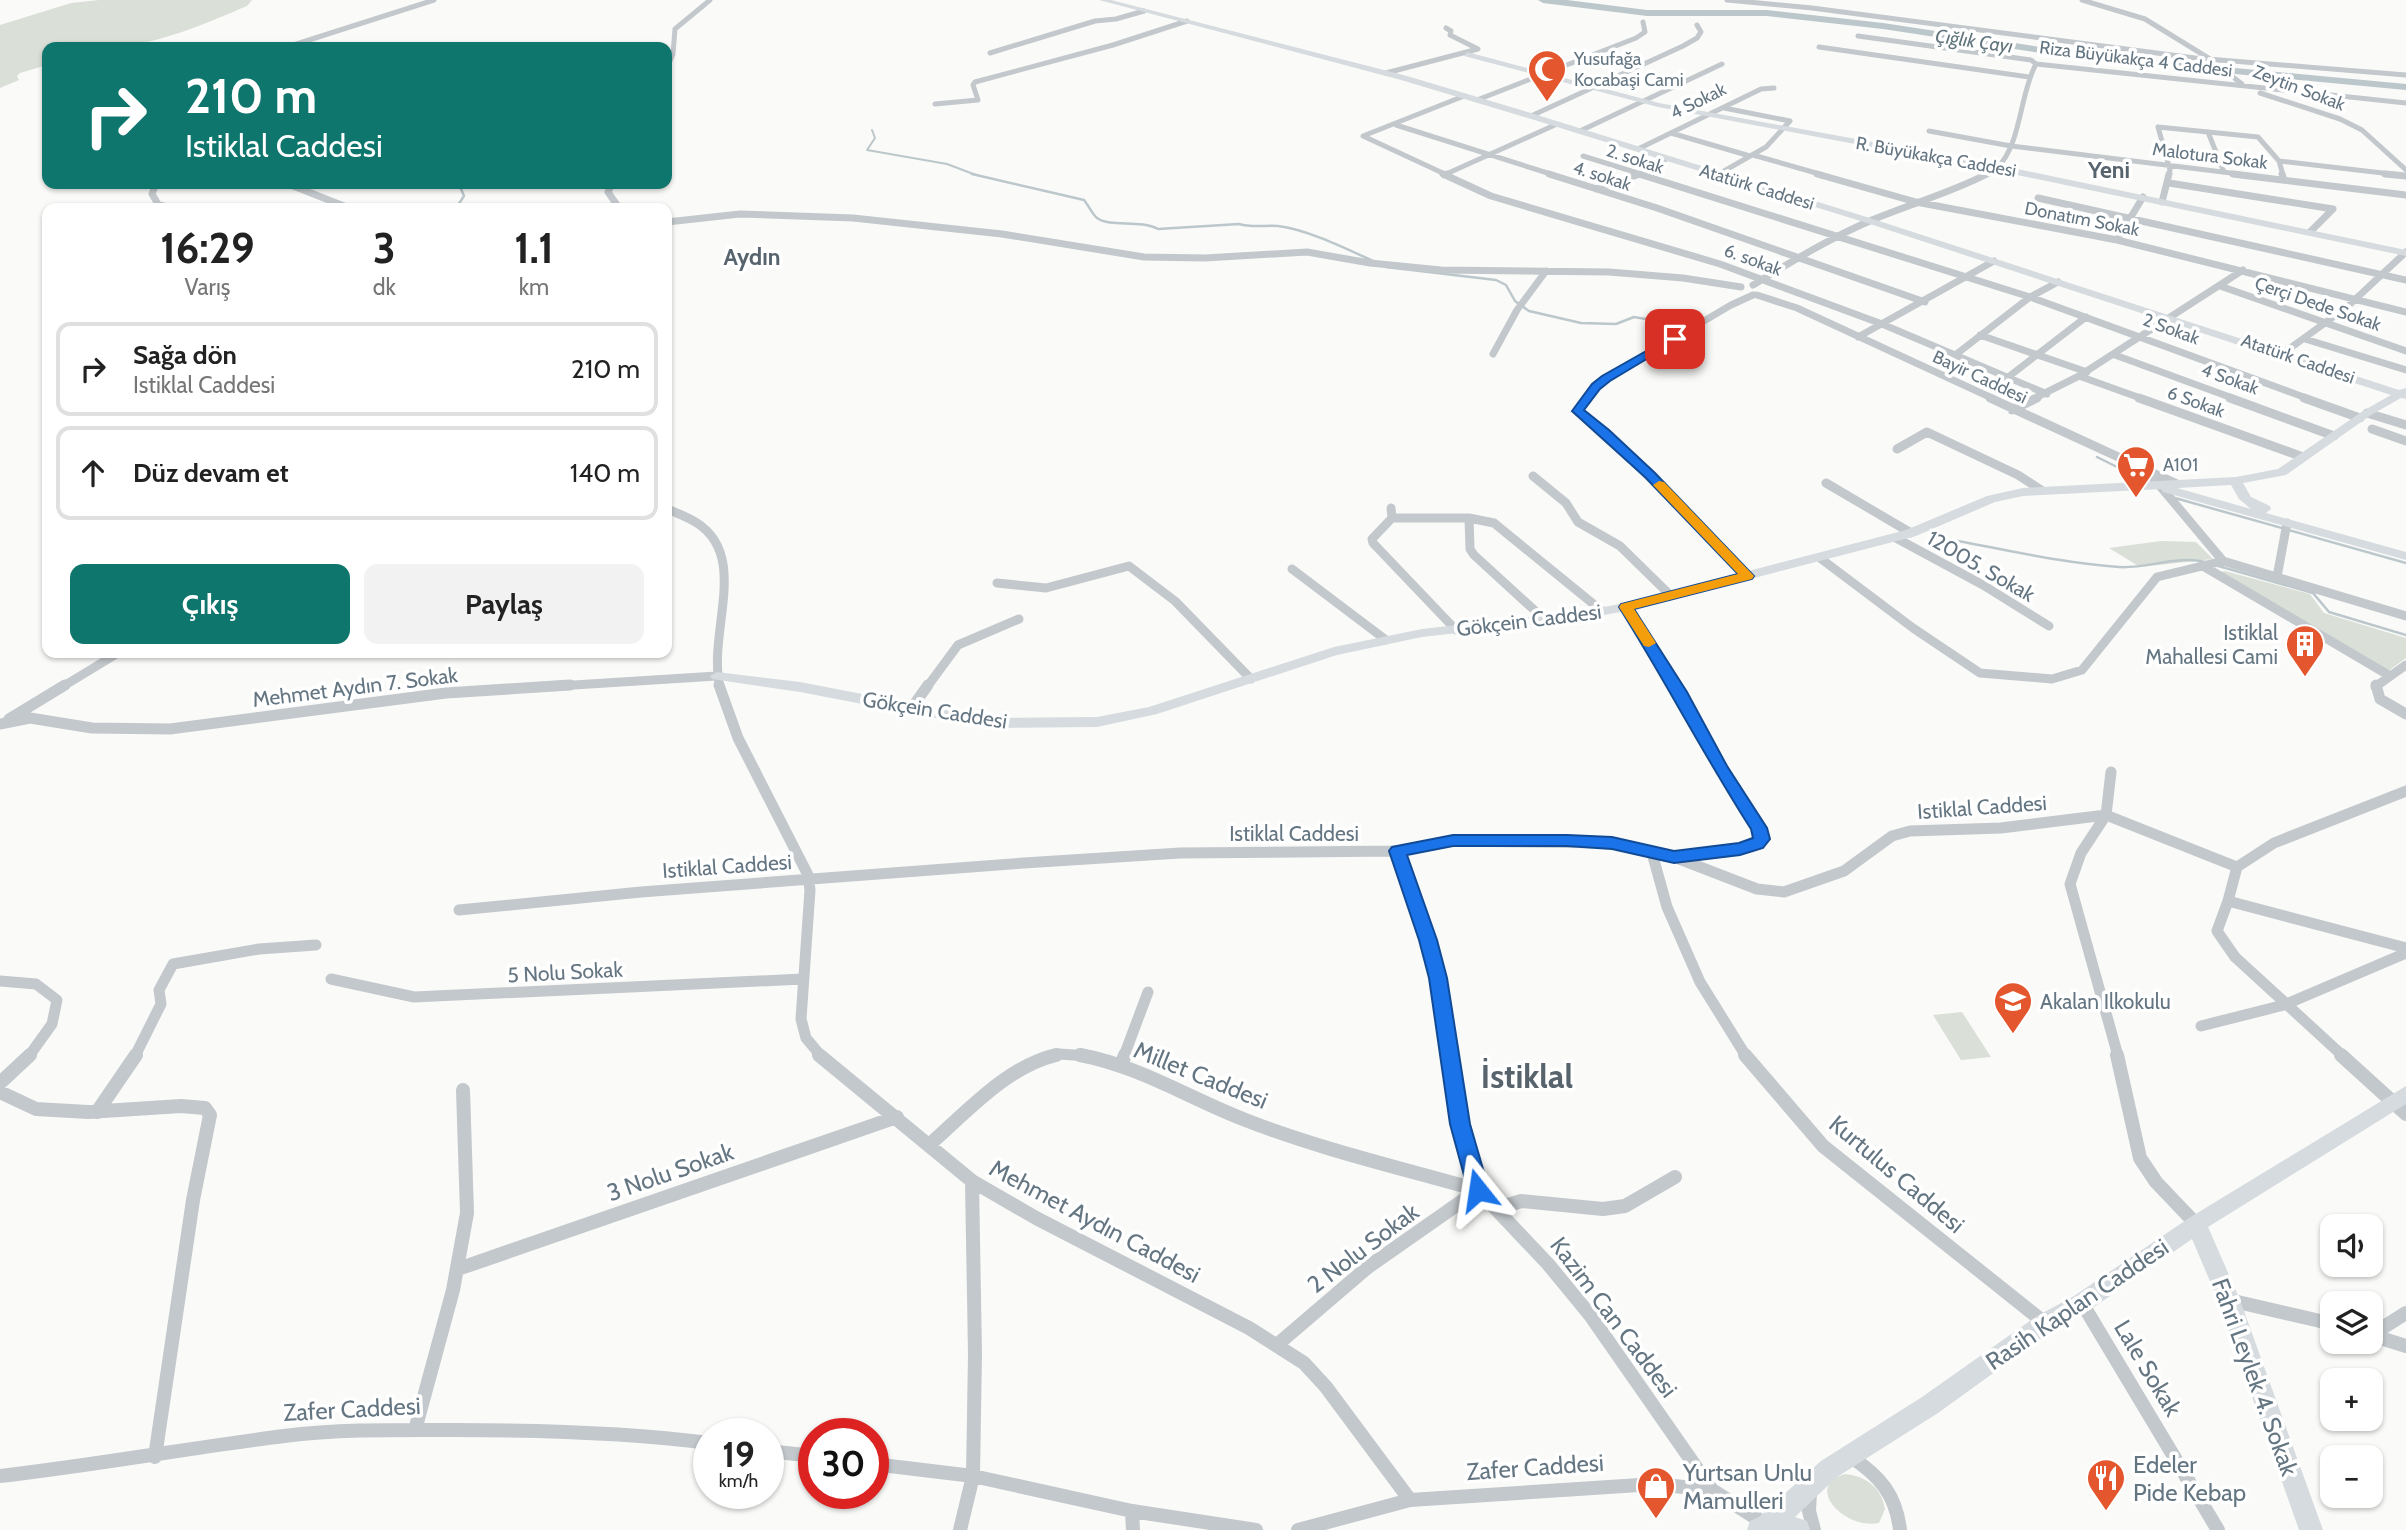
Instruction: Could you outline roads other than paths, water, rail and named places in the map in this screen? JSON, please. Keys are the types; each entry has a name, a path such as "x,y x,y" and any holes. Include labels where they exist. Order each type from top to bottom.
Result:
{"street":[{"path":"303,42 434,0"},
{"path":"672,42 675,29 710,0"},
{"name":"Atatürk Caddesi","path":"1102,0 1386,73 1531,116 1870,221 2404,394"},
{"path":"1727,0 1800,6 2212,60 2406,75"},
{"name":"Zeytin Sokak","path":"2082,0 2140,17 2212,60 2244,86 2340,119 2362,130 2406,173"},
{"path":"990,53 1095,21 1116,19 1144,11"},
{"path":"935,104 978,100 973,85 975,82 1188,22"},
{"path":"1477,100 1636,38 1645,32 1643,22"},
{"path":"1531,116 1594,89 1693,40 1701,32 1697,25"},
{"path":"1386,73 1478,49 1450,35 1451,31 1446,28"},
{"name":"Riza Büyükakça 4 Caddesi","path":"1858,36 1976,51 2031,60 2036,64 2244,86"},
{"path":"1819,47 2029,77"},
{"name":"R. Büyükakça Caddesi","path":"1467,54 1642,102 1998,168 2406,253"},
{"path":"1580,131 1722,64"},
{"path":"1731,305 1742,290 1797,258 1870,221 1963,186 1998,168 2011,146 2029,77 2036,64"},
{"path":"2244,86 2406,103"},
{"name":"4 Sokak","path":"1638,149 1761,89 1774,88"},
{"path":"1396,125 1464,96"},
{"path":"1717,175 1766,147 1790,121 1724,108"},
{"path":"1444,175 1557,124"},
{"name":"4. sokak","path":"1396,125 1596,188 1925,302"},
{"name":"6. sokak","path":"1396,125 1363,136 1490,196 1696,257 1760,279 1882,324 2047,394"},
{"path":"2162,202 2169,183 2169,165 2158,127 2258,137 2279,161 2284,180"},
{"name":"Malotura Sokak","path":"1928,131 2011,146 2406,195"},
{"path":"2208,132 2224,172"},
{"name":"Donatım Sokak","path":"1671,133 1916,202 2117,240 2406,312"},
{"name":"2. sokak","path":"1583,156 1968,276"},
{"path":"1596,188 1658,167 1666,159"},
{"path":"2279,161 2406,173"},
{"path":"2169,183 2333,209 2310,232"},
{"path":"301,189 336,203"},
{"path":"2117,240 2143,197"},
{"path":"2038,198 2406,280"},
{"path":"672,221 740,214 853,218 1027,237 1144,257 1205,258 1307,252 1370,263 1455,271 1546,271 1683,278 1742,290"},
{"path":"2282,354 2359,299 2406,253"},
{"path":"1858,337 1925,302 1994,261"},
{"path":"2012,410 2047,394 2115,355 2243,270"},
{"path":"1493,354 1517,310 1546,271"},
{"name":"2 Sokak","path":"1968,276 2363,415 2406,425"},
{"path":"1954,356 2030,297 2058,282"},
{"name":"Bayir Caddesi","path":"1753,285 1797,309 2154,480"},
{"name":"Çerçi Dede Sokak","path":"2220,286 2406,351"},
{"name":"Bayir Caddesi","path":"1742,290 1797,309"},
{"path":"1747,576 1605,432 1577,411 1596,386 1606,379 1731,305 1766,292"},
{"path":"2007,378 2086,317"},
{"name":"6 Sokak","path":"1980,335 2039,353 2083,374 2303,457"},
{"path":"2305,339 2406,370"},
{"name":"4 Sokak","path":"2115,355 2334,436"},
{"name":"Gökçein Caddesi","path":"717,676 800,687 987,723 1097,722 1152,711 1334,651 1386,640 1626,607 1896,538 1992,499 2041,490 2154,480 2176,484 2236,481 2281,472 2363,415 2404,394"},
{"path":"2372,429 2406,441"},
{"path":"1897,449 1927,432 2018,475 2041,490"},
{"path":"1533,476 1566,503 1578,522 1620,546 1670,596"},
{"path":"2154,480 2286,528 2406,556"},
{"path":"2154,480 2211,564 2390,676"},
{"path":"2236,481 2239,493 2251,505"},
{"path":"1826,483 1910,533"},
{"path":"2176,484 2406,548"},
{"name":"Mehmet Aydın Caddesi","path":"672,511 697,522 712,536 726,564 726,585 716,652 717,676 733,726 772,799 809,879 801,1019 806,1038 819,1055 972,1181 1036,1218 1278,1345 1304,1363 1326,1387 1410,1500"},
{"path":"1456,630 1373,543 1391,513 1484,520 1502,529 1602,611"},
{"path":"1469,518 1470,549 1474,555 1544,619"},
{"path":"2277,577 2286,528"},
{"name":"12005. Sokak","path":"1896,538 1983,585 2049,626"},
{"path":"1820,558 1913,628 1980,673 2052,679 2082,670 2157,577 2211,564 2277,577 2406,616"},
{"path":"997,583 1046,588 1129,566 1175,601 1251,679"},
{"path":"1292,569 1386,640"},
{"path":"1626,607 1679,692 1719,767 1759,828 1761,839 1757,844 1740,849 1674,857"},
{"path":"911,709 958,645 1019,619"},
{"path":"2,723 110,658"},
{"path":"2406,665 2375,687 2380,699 2406,715"},
{"name":"Mehmet Aydın 7. Sokak","path":"2,723 30,718 92,728 170,729 446,693 717,676"},
{"path":"2110,772 2106,815 2082,851 2070,876 2071,895 2110,1025 2140,1158 2156,1182 2196,1224"},
{"path":"2401,1103 2284,1005 2235,957 2217,931 2236,867 2274,843 2406,791"},
{"path":"2106,815 2236,867"},
{"name":"Istiklal Caddesi","path":"459,910 809,879 1180,853 1398,851 1453,841 1612,843 1674,857 1757,889 1784,892 1844,871 1892,836 1910,831 1969,831 2106,815"},
{"name":"Kazim Can Caddesi","path":"1398,851 1438,978 1460,1124 1478,1190 1548,1264 1590,1315 1712,1490"},
{"name":"Kurtulus Caddesi","path":"1652,853 1667,907 1700,982 1748,1059 1781,1099 1823,1146 2045,1323"},
{"path":"2228,901 2406,951"},
{"path":"97,1112 150,1030 161,1004 159,990 173,964 259,950 316,945"},
{"path":"2202,1026 2284,1005 2406,951"},
{"name":"5 Nolu Sokak","path":"331,979 414,997 803,979"},
{"path":"0,981 36,984 57,1000 58,1012 33,1053 0,1083"},
{"path":"1121,1065 1148,992"},
{"name":"Millet Caddesi","path":"929,1145 1014,1074 1048,1057 1059,1054 1081,1055 1121,1065 1224,1113 1478,1190"},
{"path":"415,1430 458,1269 467,1213 463,1090"},
{"path":"0,1091 36,1109 97,1112 181,1107 205,1108 210,1115 184,1247 177,1320 155,1457"},
{"name":"Rasih Kaplan Caddesi","path":"1764,1528 1829,1469 1851,1457 2045,1323 2082,1303 2196,1224 2401,1103"},
{"name":"3 Nolu Sokak","path":"458,1269 897,1117"},
{"path":"1496,1209 1521,1200 1603,1209 1625,1206 1675,1177"},
{"path":"960,1530 973,1476 975,1354 972,1181"},
{"name":"2 Nolu Sokak","path":"1278,1345 1368,1268 1478,1190"},
{"name":"Fahri Leylek 4. Sokak","path":"2196,1224 2229,1300 2311,1530"},
{"path":"2229,1300 2320,1321"},
{"name":"Lale Sokak","path":"2082,1303 2218,1530"},
{"path":"2383,1327 2406,1313"},
{"path":"2383,1339 2406,1346"},
{"name":"Zafer Caddesi","path":"0,1476 155,1457 285,1436 415,1430 496,1430 655,1436 693,1441"},
{"path":"1851,1457 1877,1473 1890,1491 1899,1510 1900,1530"},
{"path":"889,1466 973,1476 1132,1511 1256,1530"},
{"name":"Zafer Caddesi","path":"1298,1530 1410,1500 1655,1484 1712,1490 1764,1528"},
{"path":"1810,1487 1809,1511 1814,1530"},
{"path":"1132,1511 1133,1530"},
{"path":"1764,1528 1798,1530"}],"waterway":[{"name":"Çığlık Çayı","path":"1543,0 1647,13 1767,13 1883,26 2086,57 2406,87"},
{"path":"872,130 875,138 867,150 947,164 976,175"},
{"path":"976,175 1084,200 1097,218 1110,223 1143,224 1158,229 1239,224 1278,226 1314,235 1373,261"},
{"path":"459,203 464,196 461,189"},
{"path":"1386,267 1496,280 1506,285 1515,301 1529,311 1581,323 1616,324 1634,317 1680,325"},
{"path":"2097,457 2145,481"},
{"path":"2175,498 2406,563"},
{"path":"1941,538 2097,565 2130,567 2184,560 2205,562"},
{"path":"2215,565 2313,593 2329,612 2406,635"}],"place":[{"name":"Yusufağa Kocabaşi Cami","path":"1547,103"},
{"name":"A101","path":"2136,499"},
{"name":"Istiklal Mahallesi Cami","path":"2305,678"},
{"name":"Akalan Ilkokulu","path":"2013,1035"},
{"name":"Edeler Pide Kebap","path":"2106,1512"},
{"name":"Yurtsan Unlu Mamulleri","path":"1656,1520"}],"district":[{"name":"Yeni","path":"2109,170"},
{"name":"Aydın","path":"752,257"},
{"name":"İstiklal","path":"1527,1076"}]}
